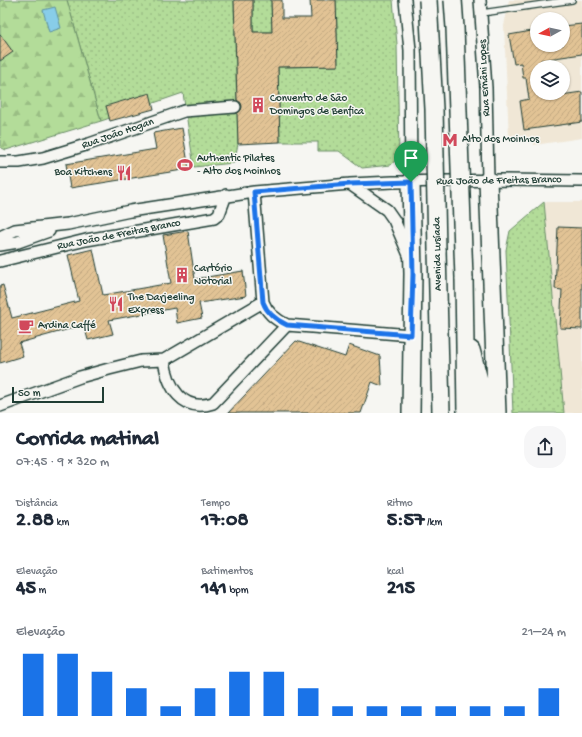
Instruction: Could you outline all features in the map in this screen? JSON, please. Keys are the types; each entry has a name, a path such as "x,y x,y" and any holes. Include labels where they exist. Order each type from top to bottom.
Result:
{"main road":[{"name":"Avenida Lusíada","path":"428,0 434,109 441,413"},
{"path":"453,0 458,96 464,278 466,413"},
{"path":"488,180 498,413"},
{"path":"411,182 413,264 411,413"},
{"path":"464,321 479,380 483,413"},
{"path":"434,413 440,364"}],"street":[{"path":"405,0 410,50 411,182"},
{"name":"Rua Ernâni Lopes","path":"480,0 486,88 488,180"},
{"name":"Rua João Hogan","path":"0,162 19,162 43,158 89,144 184,111 235,107"},
{"name":"Rua João de Freitas Branco","path":"0,237 15,230 68,224 130,211 226,195 254,192 350,184 488,180 582,181"},
{"path":"350,184 387,210 394,220 413,264"},
{"path":"254,192 263,302 265,308 271,315 278,321 287,325 411,335"},
{"name":"Rua João de Freitas Branco","path":"0,261 86,240 214,218 219,214 226,195"},
{"name":"Rua João de Freitas Branco","path":"0,245 18,242 68,224"},
{"path":"0,406 108,368 141,361 164,360 263,302"},
{"path":"164,360 166,374 170,385 180,398 189,405 197,407 206,406 213,402 287,325"}],"lane":[{"path":"482,13 554,1 572,0"}],"shaded area":[{"path":"509,0 582,0 582,138 534,145 533,139 509,139 504,26"},
{"path":"544,202 582,202 582,413 564,413"}],"green space":[{"path":"0,0 67,0 101,121 6,150 0,147"},
{"path":"67,0 234,0 238,144 234,163 194,167 183,93 101,121"},
{"path":"253,0 271,0 272,32 253,32"},
{"path":"336,0 393,0 397,44 399,156 391,165 362,168 339,151 318,151 318,142 280,142 278,67 338,66"},
{"path":"544,202 564,413 513,413 506,250 510,231"}],"water":[{"path":"55,7 61,28 49,32 43,10"}],"building":[{"name":"Convento de São Domingos de Benfica","path":"234,0 253,0 253,32 272,32 271,0 282,0 282,18 311,18 310,0 336,0 338,66 278,67 280,142 238,144 237,113 242,107 241,103 237,100"},
{"path":"582,24 582,54 541,60 530,60 530,100 570,100 570,94 582,92 582,122 524,130 520,101 529,99 526,78 523,78 521,63 514,64 509,35 530,31 530,52 570,52 570,25"},
{"path":"0,34 13,52 0,61"},
{"path":"150,93 154,109 110,121 106,106"},
{"path":"182,128 189,169 70,188 66,164 156,149 153,133"},
{"path":"558,227 582,228 582,329 560,328 562,290 555,289"},
{"path":"188,231 195,279 243,271 246,296 199,303 202,318 177,323 175,308 109,320 113,334 88,340 84,325 19,343 23,356 0,363 0,286 3,285 12,318 79,301 68,255 93,249 103,295 171,283 163,235"},
{"path":"296,341 345,357 349,345 380,356 382,386 372,382 361,413 228,413"}],"place":[{"name":"Convento de São Domingos de Benfica","path":"258,105"},
{"name":"Alto dos Moinhos","path":"450,140"},
{"name":"Authentic Pilates - Alto dos Moinhos","path":"185,165"},
{"name":"Boa Kitchens","path":"124,173"},
{"name":"Cartório Notorial","path":"182,275"},
{"name":"The Darjeeling Express","path":"116,304"},
{"name":"Ardina Caffé","path":"26,326"}],"route":[{"path":"411,182 413,274 411,335 287,325 278,321 271,315 265,308 263,302 254,192 350,184 411,182"}]}
